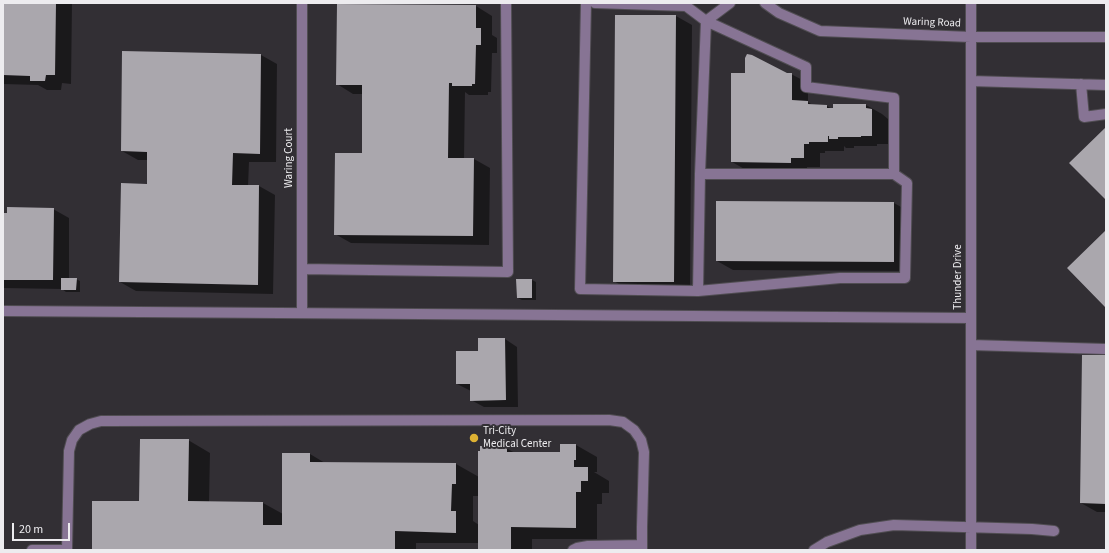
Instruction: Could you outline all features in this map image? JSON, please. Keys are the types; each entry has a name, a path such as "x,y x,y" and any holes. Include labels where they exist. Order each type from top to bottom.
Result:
{"street":[{"name":"Waring Court","path":"302,3 302,313"},
{"path":"302,270 508,272 506,3"},
{"path":"586,3 580,289 698,291 840,278 905,278 907,183 894,174 700,174"},
{"path":"595,3 686,6 706,21 806,67 806,87 894,98 894,174"},
{"path":"706,21 730,3"},
{"name":"Waring Road","path":"765,3 779,13 820,31 971,37 1106,37"},
{"name":"Thunder Drive","path":"971,3 971,550"},
{"path":"698,291 700,174 706,21"},
{"path":"971,82 1106,85"},
{"path":"1081,84 1084,117 1106,114"},
{"path":"3,311 971,318"},
{"path":"971,345 1106,350"},
{"path":"32,550 67,550 69,451 72,440 79,430 90,424 109,421 610,420 623,422 634,430 641,440 644,452 642,548 588,546 573,550"},
{"path":"814,550 843,535 860,530 894,525 1032,528 1054,531"}],"building":[{"path":"3,3 56,3 55,75 46,75 45,81 30,81 30,76 3,75"},
{"path":"337,4 476,5 476,28 481,28 481,45 476,45 475,84 472,84 472,86 452,86 452,83 449,83 448,158 474,158 473,236 334,235 335,153 362,153 362,85 336,85"},
{"path":"615,15 676,15 674,282 613,282"},
{"path":"122,51 261,54 260,154 233,153 232,185 259,185 258,285 119,282 121,183 147,184 147,152 121,151"},
{"path":"747,54 752,55 787,73 792,73 792,100 808,101 808,104 827,105 827,108 833,108 833,104 866,104 866,108 872,109 872,136 838,137 838,139 829,139 828,136 828,142 809,142 809,144 804,144 804,158 791,158 791,163 731,162 731,73 745,73 745,58"},
{"path":"1106,127 1106,200 1069,163"},
{"path":"716,201 894,202 894,262 716,261"},
{"path":"7,207 54,208 53,280 3,280 3,213 7,213"},
{"path":"1106,230 1106,306 1105,307 1067,268"},
{"path":"61,278 77,278 76,290 61,290"},
{"path":"516,279 532,279 532,298 517,298"},
{"path":"478,338 505,338 506,400 470,401 470,384 456,384 456,351 478,351"},
{"path":"1082,355 1106,355 1106,504 1080,503"},
{"path":"140,439 189,439 188,501 263,502 263,525 282,525 282,453 310,453 310,462 456,463 456,484 452,484 451,511 456,511 456,533 395,531 395,550 92,550 92,501 139,501"},
{"path":"560,444 576,444 576,460 574,460 574,467 588,467 588,481 581,481 581,492 576,492 576,528 511,527 511,550 478,550 478,451 480,451 480,446 507,447 507,452 560,452"}],"place":[{"name":"Tri-City Medical Center","path":"474,438"}]}
